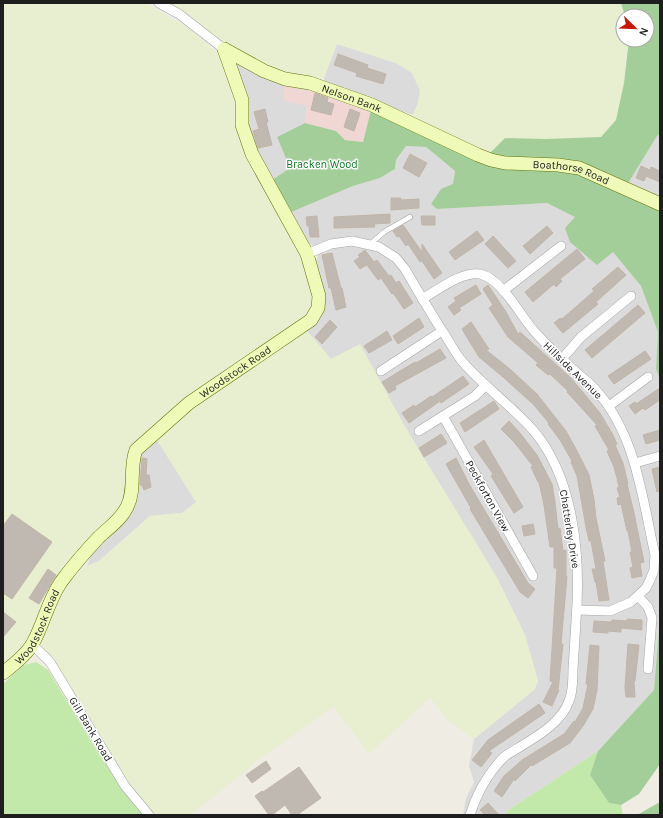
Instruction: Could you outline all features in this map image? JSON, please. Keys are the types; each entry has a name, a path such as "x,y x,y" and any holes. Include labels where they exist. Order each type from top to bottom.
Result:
{"street":[{"path":"159,3 179,14 224,49"},
{"name":"Nelson Bank","path":"224,49 264,71 284,79 310,83 372,105 478,155"},
{"name":"Woodstock Road","path":"7,670 33,645 51,600 61,582 99,537 119,520 128,506 136,450 189,403 311,320 318,308 319,296 307,254 252,154 242,125 242,100 224,49"},
{"name":"Boathorse Road","path":"478,155 505,163 558,165 579,168 660,204"},
{"name":"Chatterley Drive","path":"307,254 330,244 352,241 379,247 396,258 405,269 460,358 485,386 533,430 558,470 567,496 578,572 577,610 570,700 564,713 552,724 528,742 505,756 482,786 475,799 470,815"},
{"path":"504,291 561,246"},
{"name":"Hillside Avenue","path":"422,298 462,276 471,274 488,277 496,282 542,340 594,388 609,406 624,432 635,463 654,555 654,570 646,588 626,605 610,611 577,610"},
{"path":"562,358 581,337 624,297"},
{"path":"381,371 442,331"},
{"path":"609,406 648,377"},
{"path":"419,431 475,396 485,386"},
{"name":"Peckforton View","path":"443,416 533,576"},
{"path":"635,463 660,456"},
{"path":"650,536 660,534"},
{"path":"638,596 648,607 652,618 648,669"},
{"name":"Gill Bank Road","path":"33,645 50,662 126,786 149,815"}],"lane":[{"path":"369,245 384,232 410,217"}],"shaded area":[{"path":"337,44 396,63 412,73 420,90 418,103 413,115 325,84 324,78"},
{"path":"234,61 284,84 307,105 305,123 277,137 290,168 272,180 256,152 249,130 248,104"},
{"path":"284,84 316,88 371,110 363,142 345,140 336,131 305,123 307,106 284,101"},
{"path":"660,134 660,201 627,185 657,136"},
{"path":"406,146 426,147 455,171 453,184 431,204 437,209 547,203 576,217 565,228 613,251 641,286 658,332 656,369 660,379 660,616 654,690 598,751 510,809 504,815 463,815 466,798 474,782 469,766 474,739 535,689 538,681 525,635 496,576 405,427 360,345 331,359 307,331 319,315 315,263 318,256 314,246 305,242 289,213 353,186 380,178 395,169 396,160"},
{"path":"155,437 197,502 182,513 150,516 99,561 87,566 92,553 108,539 123,521 139,455"}],"green space":[{"path":"3,3 145,3 187,27 216,51 224,64 235,91 234,115 248,162 301,258 312,286 312,304 300,322 131,450 123,507 41,613 36,617 29,642 3,670"},
{"path":"165,3 621,3 623,8 615,8 615,48 628,48 624,83 616,120 601,137 545,139 506,138 490,153 443,132 413,115 418,103 420,90 412,73 396,63 337,44 324,78 311,78 276,72 227,46"},
{"path":"621,3 660,3 660,134 657,136 627,185 580,165 506,159 490,153 505,138 545,139 601,137 616,120 624,83 628,48 655,48 655,8 623,8"},
{"name":"Bracken Wood","path":"371,110 470,158 568,169 660,209 660,379 656,369 658,332 641,286 613,252 597,265 570,242 565,228 575,217 547,203 437,209 431,204 441,189 453,184 455,171 426,147 406,146 396,160 395,169 380,178 353,186 289,213 272,180 290,168 277,137 305,123 336,131 345,140 363,142"},
{"path":"307,331 331,359 360,344 405,427 496,576 525,635 538,681 535,689 474,739 449,721 430,698 369,754 334,707 266,754 191,815 155,815 119,770 64,675 46,652 41,643 46,626 61,594 71,578 87,566 99,561 150,516 182,513 196,502 155,437 197,403 291,339"},
{"path":"660,616 660,764 639,794 621,805 609,803 590,775 598,751 654,690"},
{"path":"36,662 48,670 102,759 145,815 3,815 3,684 24,665"},
{"path":"598,751 590,775 609,803 621,805 623,815 504,815 510,809"},
{"path":"660,802 660,815 637,815"}],"building":[{"path":"338,54 368,65 367,68 386,74 383,84 356,76 357,73 334,65"},
{"path":"315,93 328,98 327,102 334,104 331,115 311,110"},
{"path":"265,109 268,122 266,122 272,145 258,148 253,131 259,129 254,112"},
{"path":"350,109 360,113 354,131 344,127"},
{"path":"410,154 427,163 419,177 403,168"},
{"path":"641,166 650,170 651,167 660,171 660,182 646,176 644,181 636,178"},
{"path":"391,198 401,198 401,200 419,199 419,208 391,210"},
{"path":"390,214 390,223 374,224 375,227 334,228 334,217"},
{"path":"317,216 319,237 310,237 306,217"},
{"path":"421,216 435,216 435,225 422,225"},
{"path":"403,225 422,252 422,244 442,273 434,279 408,244 406,246 399,236 397,237 393,231"},
{"path":"547,226 553,233 530,254 523,246"},
{"path":"477,231 484,240 455,260 449,252"},
{"path":"493,236 516,261 508,268 485,244"},
{"path":"577,249 585,259 560,279 562,281 556,287 554,284 533,302 525,292"},
{"path":"365,250 374,262 377,260 389,276 391,275 396,283 399,281 413,303 404,309 381,278 378,280 367,265 360,269 354,261 360,257 358,255"},
{"path":"332,253 346,307 336,310 331,288 329,288 322,255"},
{"path":"618,267 626,275 596,302 598,304 563,333 554,323 560,318 562,319 594,291 592,289"},
{"path":"476,285 481,294 459,308 461,310 454,315 448,307 456,301 454,298"},
{"path":"488,285 506,312 518,334 520,332 571,378 600,413 613,435 617,444 615,445 623,463 634,513 644,562 640,563 642,576 632,578 630,568 633,567 630,552 632,552 621,504 618,505 617,498 620,497 617,488 619,487 617,478 607,451 609,450 595,426 597,425 567,392 568,391 550,374 548,375 536,365 538,363 508,337 489,308 493,305 483,289"},
{"path":"638,305 645,313 592,358 585,350"},
{"path":"419,318 424,327 398,344 393,336"},
{"path":"330,320 337,327 322,344 315,337"},
{"path":"471,322 489,349 486,350 510,369 537,394 566,431 589,475 605,561 603,561 609,600 599,601 592,569 596,569 591,541 589,541 577,476 571,462 572,461 560,440 548,424 549,423 534,405 479,357 462,329"},
{"path":"387,331 392,340 369,353 364,346"},
{"path":"440,349 446,358 395,386 396,389 389,393 382,382"},
{"path":"645,351 651,359 614,384 608,376"},
{"path":"463,376 469,384 441,403 440,401 409,423 402,413 414,405 415,407 431,396 432,397"},
{"path":"660,388 660,400 645,410 643,408 635,414 629,406 635,402 636,404"},
{"path":"494,401 499,409 465,432 460,423"},
{"path":"509,421 537,455 552,484 558,529 560,528 563,551 566,550 567,577 561,644 563,644 559,690 552,706 543,702 553,682 550,681 557,568 554,568 554,547 550,547 544,505 539,482 531,467 533,466 514,442 501,429"},
{"path":"660,430 660,440 646,444 643,435"},
{"path":"441,434 447,443 424,457 419,448"},
{"path":"484,440 523,507 514,513 491,476 493,474 474,447"},
{"path":"142,458 147,459 146,475 149,475 151,487 144,490 142,485 140,485"},
{"path":"456,458 469,484 528,583 535,589 528,598 520,592 470,509 471,508 446,464"},
{"path":"660,467 660,491 657,492 652,469"},
{"path":"12,514 52,542 12,599 3,593 3,526"},
{"path":"533,524 535,534 524,536 522,526"},
{"path":"48,569 56,575 39,604 29,598"},
{"path":"3,612 16,622 3,637"},
{"path":"627,619 642,620 642,630 621,628 621,632 593,632 594,621 611,622 612,620 627,621"},
{"path":"628,644 639,645 634,681 635,697 626,697 625,687"},
{"path":"590,645 599,646 597,690 593,709 583,726 570,743 532,766 531,765 515,781 514,779 502,797 494,791 504,776 522,760 564,734 574,721 575,722 583,708 588,684 586,684"},
{"path":"539,704 545,713 489,751 492,753 481,767 472,760 488,740"},
{"path":"266,761 271,769 252,783 246,775"},
{"path":"299,767 321,798 297,815 292,815 285,805 272,815 269,815 255,796"},
{"path":"488,803 499,815 485,815 480,810"}]}
